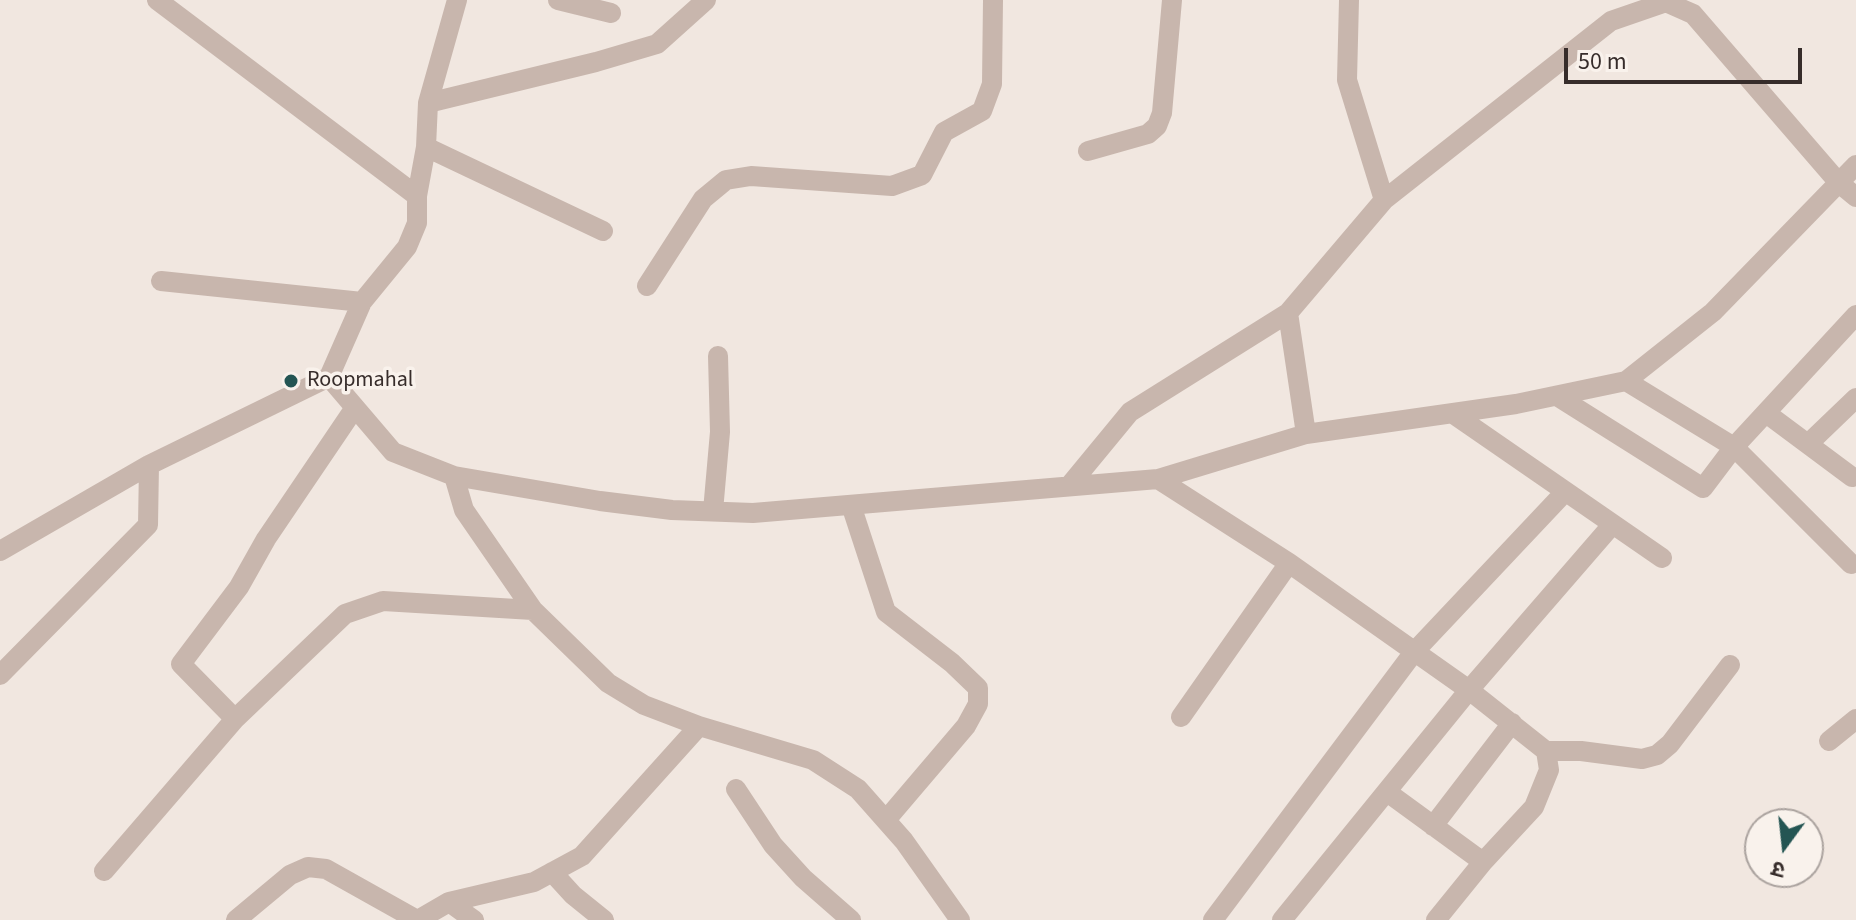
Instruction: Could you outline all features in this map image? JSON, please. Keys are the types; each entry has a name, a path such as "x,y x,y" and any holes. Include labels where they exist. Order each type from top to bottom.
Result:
{"street":[{"path":"157,0 417,196"},
{"path":"0,551 149,465 329,377 362,302 407,247 417,223 417,196 426,147 428,103 457,0"},
{"path":"558,0 611,13"},
{"path":"428,103 657,44 706,0"},
{"path":"647,286 703,199 726,180 751,176 892,186 922,175 944,132 982,111 992,84 993,0"},
{"path":"1088,151 1148,134 1157,126 1162,113 1172,0"},
{"path":"1349,0 1347,80 1384,200"},
{"path":"1069,486 1130,412 1288,313 1384,200 1611,21 1666,2 1693,14 1839,183 1856,197"},
{"path":"426,147 603,231"},
{"path":"329,377 393,452 454,476 672,510 753,513 1158,479 1306,434 1557,396 1626,381 1713,312 1856,165"},
{"path":"161,281 362,302"},
{"path":"1288,313 1306,434"},
{"path":"1557,396 1703,488 1734,447 1856,315"},
{"path":"713,511 720,432 718,356"},
{"path":"1626,381 1734,447 1851,564"},
{"path":"1808,444 1856,398"},
{"path":"235,719 181,664 239,587 266,539 354,409"},
{"path":"1452,413 1662,558"},
{"path":"1766,413 1852,477"},
{"path":"0,675 148,525 149,465"},
{"path":"454,476 464,510 533,610 608,683 644,705 699,726 813,760 858,789 886,820 954,918"},
{"path":"1158,479 1289,563 1469,690 1546,751 1581,751 1642,759 1657,755 1670,744 1730,665"},
{"path":"1213,920 1414,652 1564,493"},
{"path":"851,505 886,612 952,663 978,688 978,704 966,726 886,820"},
{"path":"1282,920 1469,690 1612,525"},
{"path":"1181,717 1289,563"},
{"path":"104,871 235,719 345,614 383,601 533,610"},
{"path":"1829,741 1856,719"},
{"path":"1433,826 1512,723"},
{"path":"236,920 290,875 308,867 326,869 418,920 449,902 522,885 582,856 699,726"},
{"path":"1436,920 1483,862 1534,807 1549,770 1546,751"},
{"path":"736,789 773,845 803,878 851,920"},
{"path":"1387,792 1483,862"},
{"path":"552,872 573,895 604,920"},
{"path":"449,902 474,920"}],"place":[{"name":"Roopmahal","path":"291,381"}]}
